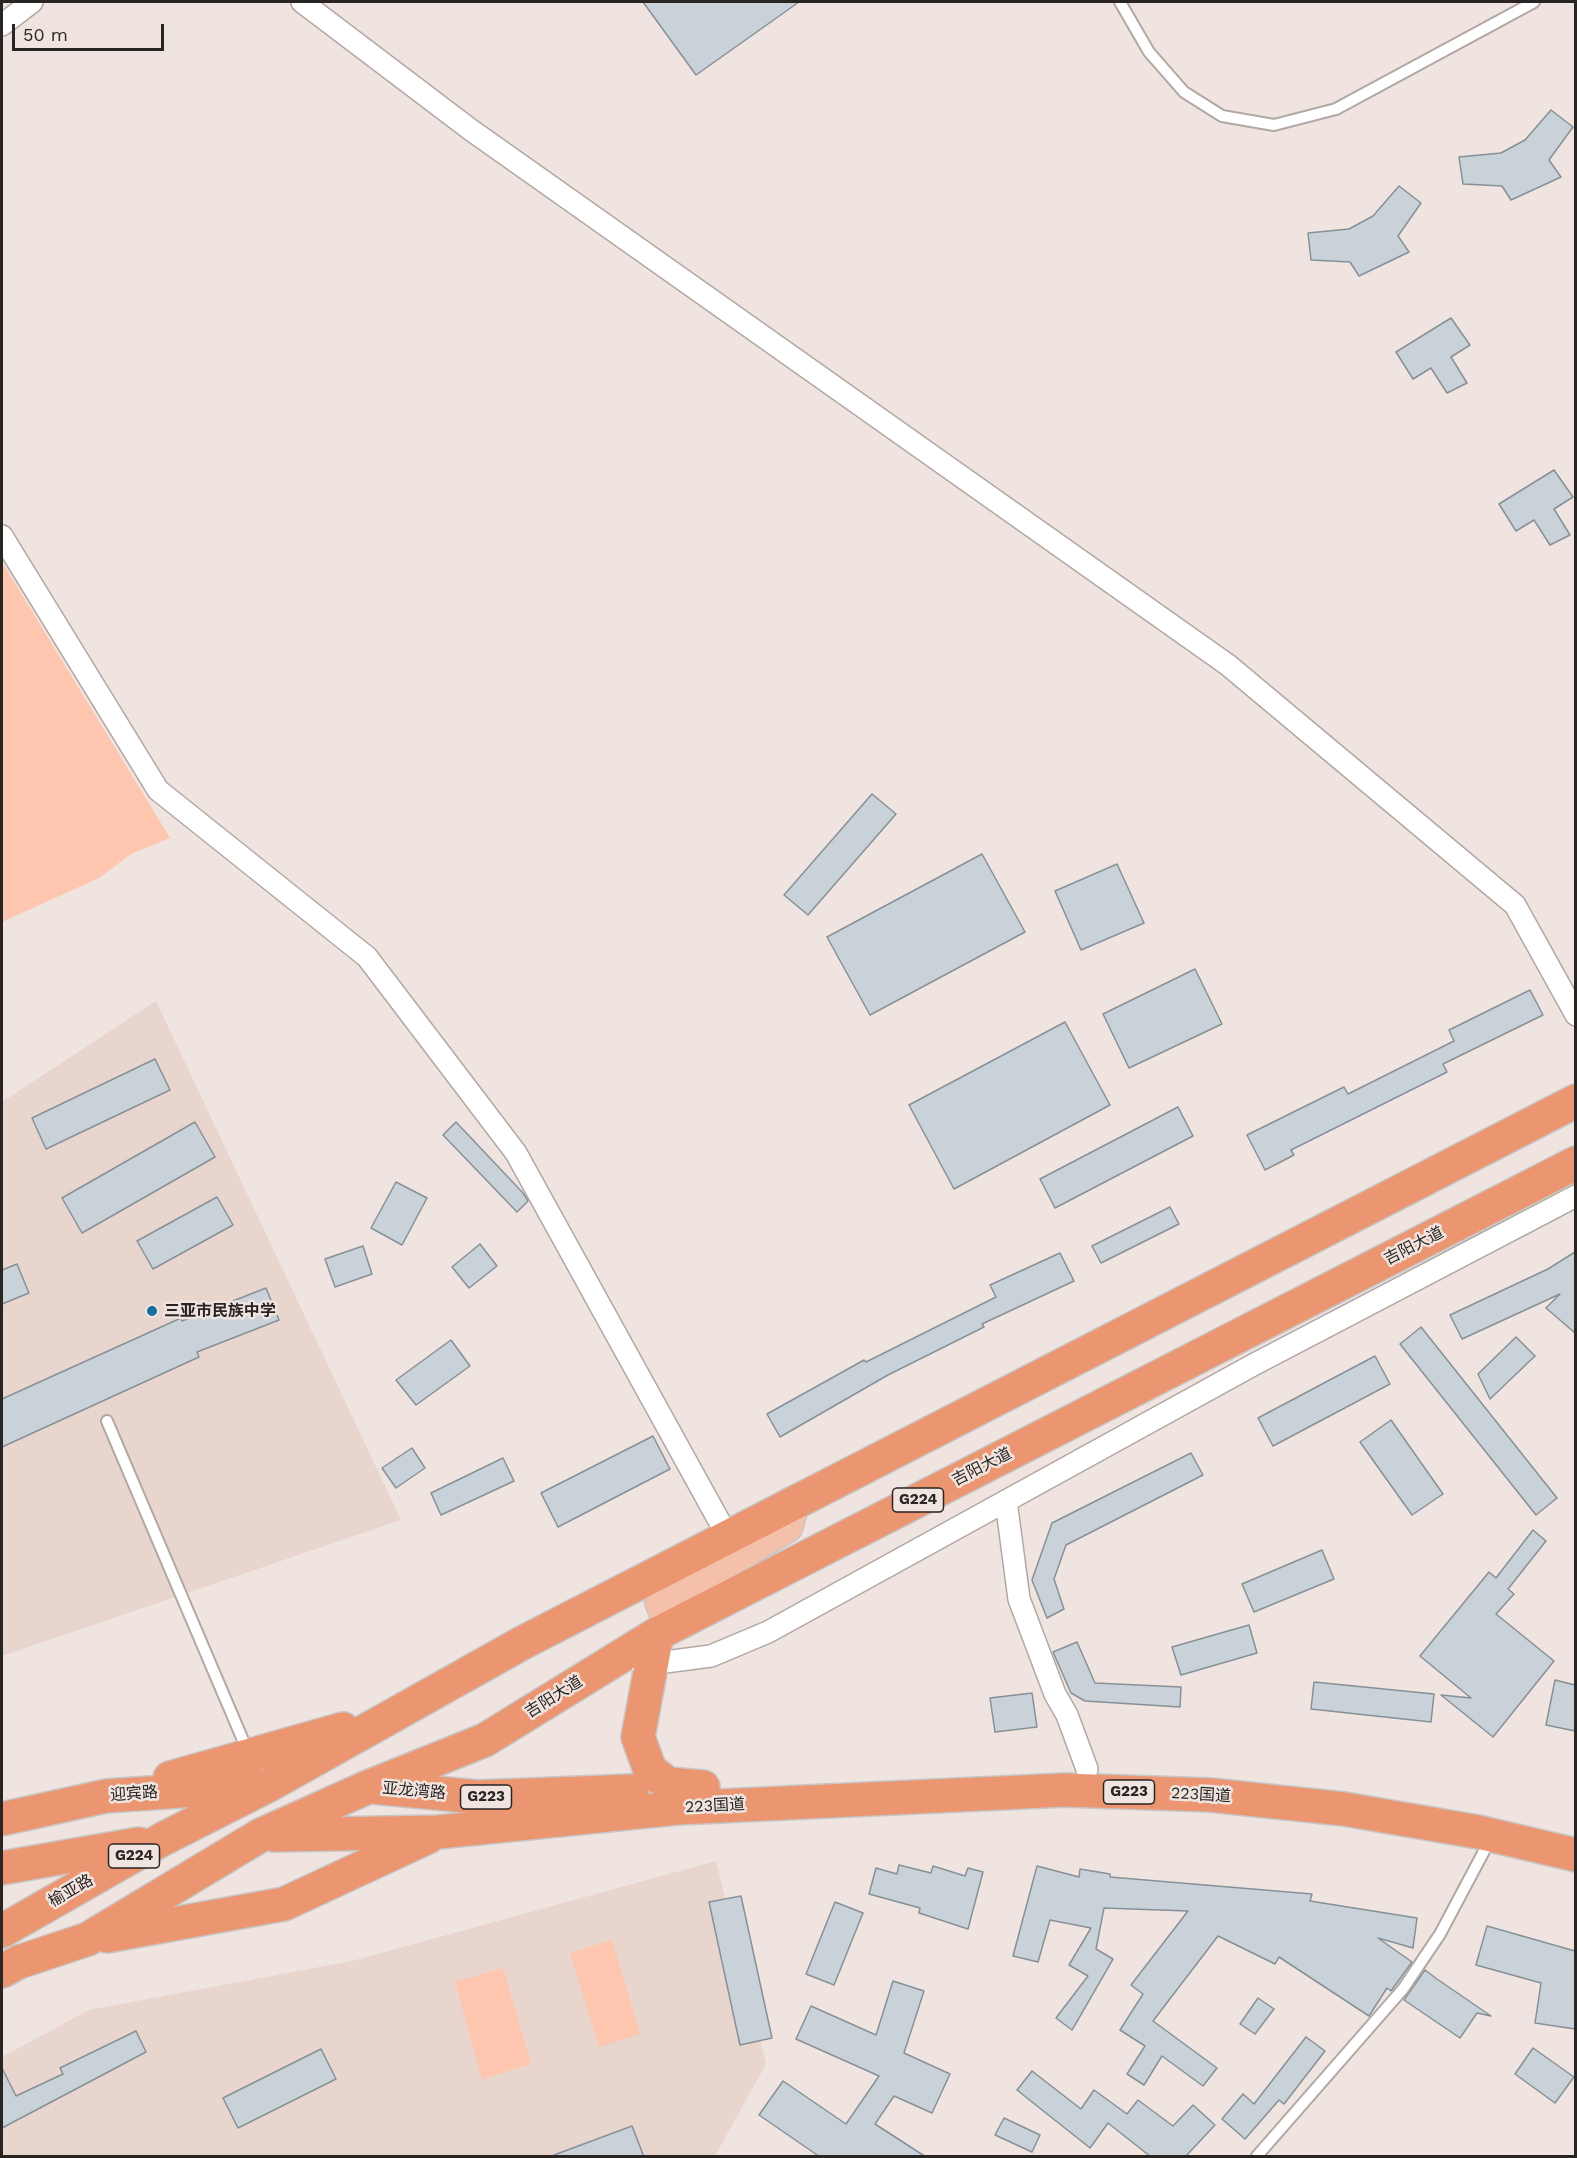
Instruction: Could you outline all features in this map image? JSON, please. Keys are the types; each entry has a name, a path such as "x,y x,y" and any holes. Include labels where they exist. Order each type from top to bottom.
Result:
{"highway":[{"name":"G224","path":"269,1785 524,1642 1575,1101"},
{"name":"吉阳大道","path":"261,1835 368,1787 484,1740 599,1669 663,1640 1575,1163"},
{"path":"663,1640 638,1737 650,1770 668,1784 703,1787"},
{"path":"106,1796 394,1715"},
{"name":"223国道","path":"703,1787 915,1774 1087,1769 1269,1778 1408,1797 1575,1832"},
{"name":"亚龙湾路","path":"269,1785 368,1787 478,1797 703,1787"},
{"name":"迎宾路","path":"2,1819 106,1796 269,1785"},
{"name":"榆亚路","path":"2,1931 161,1840 269,1785"},
{"name":"223国道","path":"438,1832 677,1808 1065,1790 1210,1794 1344,1809 1493,1835 1575,1855"},
{"path":"88,1939 284,1904 438,1832"},
{"name":"G223","path":"2,1868 161,1840 261,1835 438,1832"},
{"name":"G224","path":"2,1971 19,1962 88,1939 261,1835"}],"main road":[{"path":"663,1640 668,1617 662,1602 687,1584 786,1526 792,1504"}],"street":[{"path":"2,24 33,2"},
{"path":"302,2 471,130 1228,665 1515,905 1575,1015"},
{"path":"2,536 158,790 367,957 516,1153 728,1537"},
{"path":"663,1640 711,1656 768,1632 1253,1365 1575,1196"},
{"path":"1006,1501 1018,1599 1087,1769"}],"lane":[{"path":"1120,2 1149,52 1185,92 1222,116 1274,125 1336,110 1534,2"},
{"path":"107,1421 249,1755"},
{"path":"1257,2157 1403,1989 1440,1934 1493,1835"}],"shaded area":[{"path":"2,562 170,838 131,854 99,878 2,922"},
{"name":"三亚市民族中学","path":"156,1001 401,1520 2,1656 2,1102"},
{"path":"716,1861 766,2064 715,2156 2,2156 2,2057 89,2010 352,1961"},
{"path":"612,1940 640,2034 599,2047 570,1953"},
{"path":"503,1968 531,2064 482,2079 455,1982"}],"building":[{"path":"643,2 799,2 696,75"},
{"path":"1551,110 1573,127 1549,160 1561,177 1511,200 1502,186 1463,184 1459,157 1501,153 1525,140"},
{"path":"1399,186 1421,203 1398,236 1409,252 1359,276 1350,262 1311,260 1308,233 1349,229 1373,216"},
{"path":"1451,318 1470,345 1451,357 1467,383 1447,393 1431,368 1413,379 1396,352"},
{"path":"1554,470 1573,497 1554,509 1570,535 1550,545 1534,520 1516,531 1499,504"},
{"path":"872,794 896,814 808,915 784,895"},
{"path":"982,854 1025,932 870,1015 827,937"},
{"path":"1117,864 1144,923 1081,950 1055,891"},
{"path":"1195,969 1222,1024 1129,1068 1103,1014"},
{"path":"1530,990 1543,1015 1443,1064 1447,1072 1291,1150 1294,1155 1265,1170 1247,1135 1344,1087 1348,1094 1454,1041 1449,1030"},
{"path":"1065,1022 1110,1105 954,1189 909,1105"},
{"path":"155,1059 170,1090 46,1149 32,1118"},
{"path":"1178,1107 1193,1136 1055,1208 1040,1179"},
{"path":"195,1122 215,1157 82,1233 62,1198"},
{"path":"456,1122 523,1193 528,1201 517,1212 443,1135"},
{"path":"396,1182 427,1198 402,1245 371,1228"},
{"path":"217,1197 233,1225 153,1269 137,1241"},
{"path":"1170,1207 1179,1224 1101,1263 1092,1246"},
{"path":"480,1244 497,1266 469,1288 452,1267"},
{"path":"363,1246 372,1274 335,1287 325,1259"},
{"path":"1575,1252 1575,1333 1546,1308 1560,1294 1462,1339 1450,1315 1548,1269"},
{"path":"1060,1253 1074,1281 982,1324 984,1327 888,1375 780,1437 767,1414 864,1360 866,1362 996,1297 990,1285"},
{"path":"17,1264 29,1293 2,1304 2,1270"},
{"path":"266,1288 279,1320 197,1352 199,1357 2,1447 2,1399 181,1318 182,1321"},
{"path":"1421,1327 1557,1498 1536,1515 1400,1344"},
{"path":"1516,1337 1535,1356 1490,1399 1478,1374"},
{"path":"451,1340 470,1366 416,1405 396,1380"},
{"path":"1375,1356 1390,1384 1273,1446 1258,1418"},
{"path":"1391,1420 1443,1494 1412,1515 1360,1442"},
{"path":"653,1436 670,1469 558,1527 541,1493"},
{"path":"412,1448 425,1468 396,1488 382,1468"},
{"path":"1191,1453 1203,1475 1066,1545 1054,1579 1064,1609 1047,1618 1032,1580 1052,1523"},
{"path":"503,1458 514,1481 441,1515 431,1493"},
{"path":"1533,1530 1546,1541 1508,1589 1514,1594 1496,1614 1554,1661 1493,1737 1441,1695 1471,1698 1420,1656 1489,1572 1496,1578"},
{"path":"1322,1550 1334,1579 1254,1612 1242,1584"},
{"path":"1249,1625 1257,1653 1181,1675 1172,1647"},
{"path":"1077,1642 1095,1683 1181,1687 1180,1707 1085,1701 1071,1693 1053,1652"},
{"path":"1555,1680 1575,1685 1575,1731 1546,1725"},
{"path":"1314,1682 1434,1694 1431,1722 1311,1709"},
{"path":"1032,1693 1037,1727 995,1732 990,1698"},
{"path":"899,1865 931,1873 933,1866 965,1876 968,1868 983,1872 968,1929 919,1913 920,1908 869,1894 876,1868 897,1874"},
{"path":"1037,1866 1079,1877 1080,1869 1110,1874 1110,1877 1312,1894 1310,1901 1417,1918 1413,1948 1378,1938 1412,1962 1391,1991 1387,1988 1369,2016 1279,1957 1275,1964 1218,1936 1153,2021 1217,2068 1203,2086 1162,2056 1144,2085 1127,2074 1145,2046 1120,2030 1143,1994 1131,1985 1188,1911 1104,1908 1096,1949 1113,1959 1072,2030 1056,2018 1088,1976 1069,1965 1091,1928 1050,1920 1038,1962 1013,1956"},
{"path":"741,1896 772,2038 740,2045 709,1902"},
{"path":"835,1902 863,1913 834,1985 806,1974"},
{"path":"1487,1926 1575,1951 1575,2029 1535,2023 1541,1983 1476,1965"},
{"path":"1425,1970 1491,2016 1477,2013 1460,2038 1404,2000"},
{"path":"893,1981 924,1991 904,2053 950,2074 932,2113 894,2096 875,2124 926,2157 820,2157 759,2115 783,2081 846,2124 879,2076 796,2039 811,2006 876,2035"},
{"path":"1258,1998 1274,2009 1255,2034 1240,2024"},
{"path":"136,2031 146,2052 2,2128 2,2068 16,2096 63,2074 60,2068"},
{"path":"1306,2037 1325,2051 1284,2104 1279,2100 1245,2139 1222,2119 1243,2094 1254,2104"},
{"path":"1533,2048 1574,2077 1555,2103 1515,2074"},
{"path":"321,2049 336,2079 238,2128 223,2098"},
{"path":"1032,2071 1081,2109 1094,2090 1127,2114 1138,2100 1173,2126 1193,2105 1215,2125 1185,2157 1151,2157 1108,2123 1090,2148 1017,2090"},
{"path":"1004,2118 1040,2135 1032,2152 995,2135"},
{"path":"632,2126 644,2157 555,2157 554,2155"}],"place":[{"name":"三亚市民族中学","path":"152,1311"}]}
